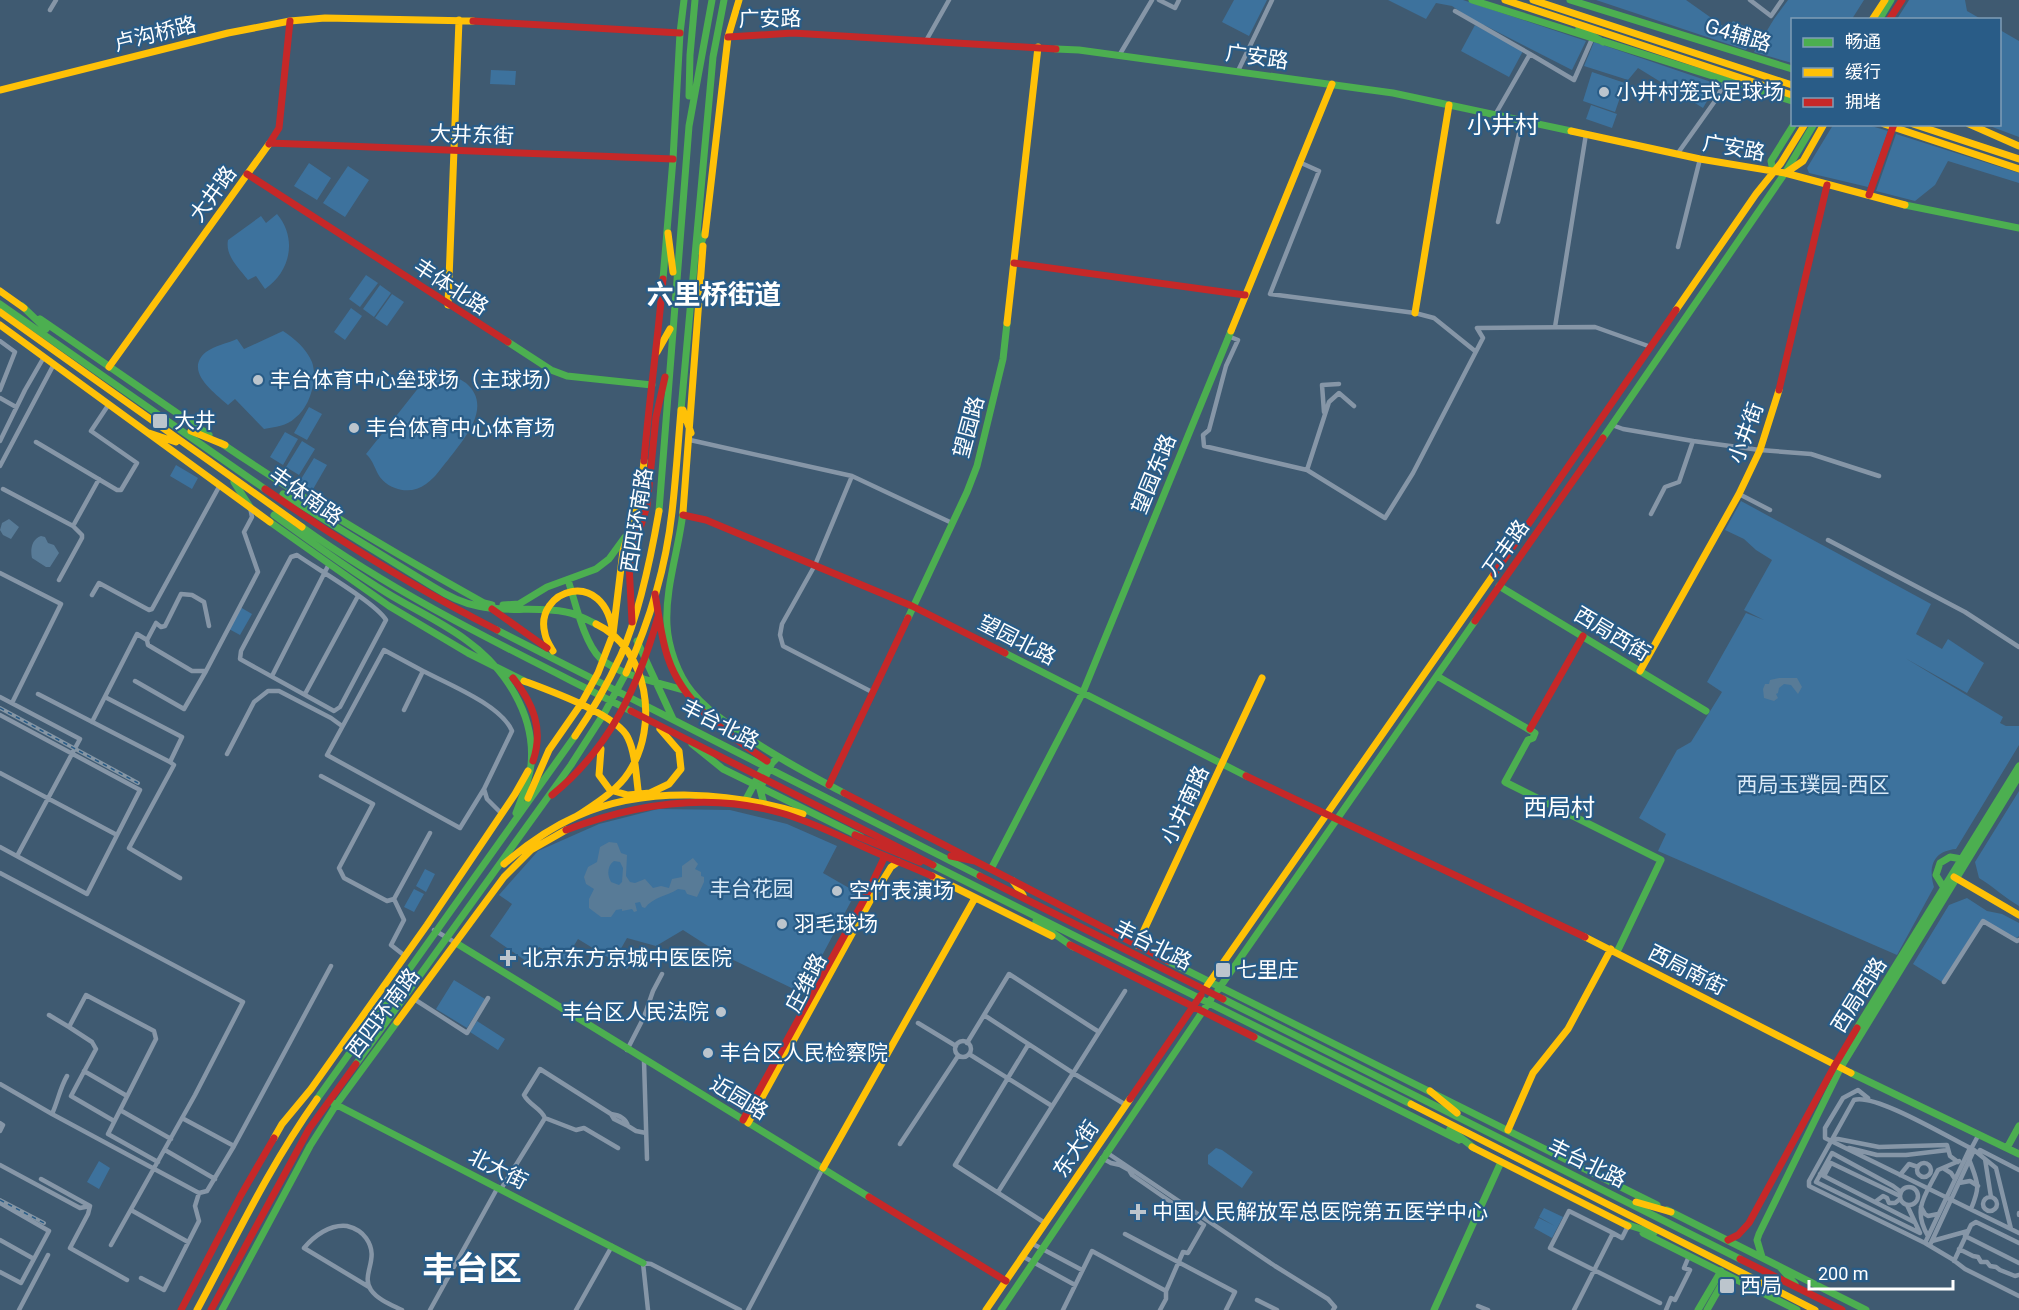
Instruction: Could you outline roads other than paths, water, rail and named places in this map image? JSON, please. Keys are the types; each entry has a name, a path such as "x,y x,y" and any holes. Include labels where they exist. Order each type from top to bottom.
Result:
{"main road":[{"name":"西四环南路","path":"197,1310 276,1162 300,1123 526,802 549,750 581,704 608,649 619,597 620,570 641,489 668,233 684,0"},
{"path":"688,126 690,55 695,0"},
{"name":"西四环南路","path":"300,1123 577,734 597,703 622,653 643,588 658,512 688,126 712,0"},
{"name":"西四环南路","path":"211,1310 303,1139 588,740 632,659 655,592 672,514 713,57 724,0"},
{"name":"西四环南路","path":"692,692 672,652 667,626 668,602 683,515 705,231 721,88 728,37 739,0"},
{"path":"1472,0 1791,101"},
{"path":"1505,0 1791,95"},
{"path":"1533,0 1791,85"},
{"name":"G4辅路","path":"1570,0 1791,69"},
{"path":"1873,18 1885,0"},
{"path":"1880,18 1891,0"},
{"path":"1890,18 1902,0"},
{"name":"卢沟桥路","path":"0,90 228,33 290,21 325,18 459,20 680,33"},
{"path":"1564,19 1603,42"},
{"path":"448,305 459,20"},
{"name":"大井路","path":"109,367 279,128 290,21"},
{"path":"680,33 690,27 722,30 728,37"},
{"name":"广安路","path":"680,33 689,39 722,42 728,37 793,33 1038,47 1120,54 1332,84 1449,105 1700,159 1785,173 1911,207 2019,228"},
{"name":"望园路","path":"829,785 977,466 999,378 1038,47"},
{"name":"望园东路","path":"991,869 1083,692 1332,84"},
{"path":"1415,313 1449,105"},
{"path":"1773,171 1771,161 1793,126"},
{"name":"万丰路","path":"1192,1006 1328,814 1756,194 1781,163 1804,126"},
{"name":"万丰路","path":"1221,987 1588,461 1766,202 1813,126"},
{"path":"1785,173 1803,161 1823,126"},
{"path":"1890,126 2019,169"},
{"path":"1869,195 1893,126"},
{"path":"1919,126 2019,159"},
{"path":"1974,126 2019,146"},
{"name":"大井东街","path":"270,143 673,159"},
{"name":"丰体北路","path":"248,174 543,366 559,373 652,385"},
{"name":"小井街","path":"1640,671 1739,494 1760,450 1774,406 1827,185"},
{"path":"1756,194 1761,195 1766,202"},
{"path":"693,271 705,231"},
{"path":"668,233 675,291"},
{"path":"1014,262 1245,295"},
{"name":"丰体南路","path":"0,291 275,480 442,581 484,603 583,674"},
{"name":"丰体南路","path":"0,303 335,537 402,579 471,617 611,688"},
{"path":"22,306 70,351"},
{"name":"丰体南路","path":"0,312 307,531 397,588 466,626 605,696"},
{"path":"0,319 38,339"},
{"path":"657,352 673,324"},
{"name":"丰体南路","path":"0,326 329,564 419,624 511,676"},
{"path":"1636,391 1628,387 1651,347"},
{"path":"670,360 659,395 647,506 629,564 630,610 634,632 665,705 677,726 698,750 723,769 861,837 909,859 943,870"},
{"path":"681,404 690,436"},
{"path":"1588,461 1594,445 1611,420 1612,416 1603,414"},
{"path":"177,425 225,445"},
{"path":"149,433 186,446"},
{"path":"217,455 465,603 507,610 560,610 599,625 627,651 639,673 646,696 647,726 637,757 617,786 577,816 528,844 495,871"},
{"path":"231,478 250,507"},
{"path":"231,478 259,503 323,552 468,641 497,668 516,696 531,744 527,784 511,826"},
{"name":"望园北路","path":"683,515 706,520 912,606 1222,765 1337,819"},
{"path":"484,603 519,604 541,590 603,564 628,532"},
{"path":"568,580 592,648 600,657 647,679 692,692"},
{"path":"419,624 442,581"},
{"name":"西局西街","path":"1499,586 1706,711"},
{"path":"435,633 458,590"},
{"path":"553,651 545,640 542,630 543,619 548,605 559,595 571,591 584,591 607,607 612,621 613,634"},
{"path":"655,592 668,660 676,678 699,710 711,722 793,780"},
{"name":"西四环南路","path":"222,1310 332,1103 447,937 549,797 576,776 610,730 651,646 659,615"},
{"path":"1530,729 1583,636"},
{"path":"511,676 569,698 620,726 628,736 632,749 640,809"},
{"path":"495,824 535,757 538,741 538,726 534,709 524,690 511,676"},
{"path":"1437,676 1535,733 1533,738 1528,740 1505,782 1661,860 1614,951 1568,1029 1533,1073 1508,1130"},
{"name":"小井南路","path":"1137,945 1262,678"},
{"name":"丰台北路","path":"611,688 1842,1310"},
{"name":"丰台北路","path":"692,692 712,713 777,758 1209,982 1866,1310"},
{"name":"丰台北路","path":"605,696 943,870 1316,1055 1815,1310"},
{"path":"603,741 597,761 597,772 606,788 625,796 657,791 669,785 675,780 682,765 679,747 670,736 639,713"},
{"path":"743,805 769,753"},
{"path":"769,809 761,799 760,789 772,763 777,758"},
{"name":"西局西路","path":"1728,1240 1738,1235 1749,1223 1838,1066 2019,766"},
{"name":"西局西路","path":"1759,1234 1805,1143 1838,1066 2019,776"},
{"path":"577,816 607,806 667,796 726,795 779,806 861,837"},
{"name":"西四环南路","path":"181,1310 241,1194 282,1124 311,1089 495,824 526,802"},
{"name":"丰台北路","path":"640,809 698,802 743,805 769,809 809,823 975,898 1797,1310"},
{"name":"西四环南路","path":"303,1139 414,999 504,877 522,858 543,842 599,817 640,809"},
{"name":"西局南街","path":"1337,819 1614,951 1838,1066 2019,1154"},
{"path":"504,877 524,831"},
{"path":"936,853 975,861"},
{"name":"庄维路","path":"745,1121 864,900 885,856"},
{"path":"1944,888 1936,874 1940,863 1950,857 1962,859"},
{"name":"庄维路","path":"745,1121 870,901 891,867 898,862"},
{"path":"1954,877 2019,915"},
{"path":"1013,881 1024,897"},
{"path":"823,1168 975,898"},
{"path":"1004,900 1073,947"},
{"name":"近园路","path":"456,943 644,1061 1006,1281"},
{"path":"1141,981 1154,982 1165,977 1166,960"},
{"name":"东大街","path":"1001,1310 1202,1011 1221,987"},
{"name":"东大街","path":"986,1310 1192,1006"},
{"name":"北大街","path":"311,1089 332,1103 643,1263"},
{"path":"1430,1091 1473,1125"},
{"path":"1434,1116 1474,1148"},
{"path":"2007,1148 2019,1126"},
{"path":"1434,1310 1501,1162"},
{"path":"1615,1196 1671,1212"},
{"path":"1749,1223 1748,1233 1759,1234 1757,1239 1762,1257"},
{"path":"1627,1225 1675,1239"},
{"path":"1779,1267 1798,1288"},
{"path":"1698,1310 1713,1285 1724,1273"},
{"path":"1706,1310 1724,1273"},
{"path":"1706,1310 1717,1288 1713,1285"}],"street":[{"path":"50,10 56,0"},
{"path":"926,41 949,0"},
{"path":"1120,54 1152,0"},
{"path":"1159,0 1174,8 1179,0"},
{"path":"1237,71 1272,0"},
{"path":"1750,0 1771,16 1782,0"},
{"path":"1455,11 1574,80 1592,39"},
{"path":"1496,115 1530,54"},
{"path":"1678,154 1716,101 1725,80"},
{"path":"1498,222 1522,121"},
{"path":"1555,327 1586,135"},
{"path":"1678,247 1700,159"},
{"path":"1299,162 1319,171 1270,294 1415,313 1434,318 1475,351"},
{"path":"1228,336 1238,340 1226,366 1209,430 1203,435 1204,446 1306,470 1385,518 1413,473 1483,338 1477,328 1595,327 1651,347"},
{"path":"0,341 15,352 0,390"},
{"path":"0,441 44,357"},
{"path":"0,466 54,364"},
{"path":"1324,415 1322,386 1339,384"},
{"path":"1306,470 1329,402 1339,393 1354,406"},
{"path":"0,398 16,407"},
{"path":"36,442 99,480 121,490 136,464 91,431 109,404"},
{"path":"1612,425 1693,441 1810,454 1879,476"},
{"path":"690,436 852,476 952,523"},
{"path":"1651,514 1665,488 1679,482 1693,441"},
{"path":"56,454 61,446"},
{"path":"852,476 815,565 782,624 780,635 783,646 872,692"},
{"path":"73,526 99,480"},
{"path":"92,595 99,583 152,609 220,484"},
{"path":"1,490 73,526 82,535 59,580"},
{"path":"1739,494 1770,510"},
{"path":"135,681 184,709 258,572 244,532 252,517 250,507"},
{"path":"1828,540 1965,612 2019,647"},
{"path":"297,555 358,596 383,615 386,620 340,707 334,711 240,659 241,651 291,557 297,555"},
{"path":"272,676 329,564"},
{"path":"0,573 61,604 12,703"},
{"path":"147,640 156,623 161,627 165,626 181,594 192,595 204,602 209,626"},
{"path":"305,694 358,596"},
{"path":"92,722 137,634 147,640 150,648 192,671 206,671"},
{"path":"384,650 491,707 508,720 512,731 484,789 460,828 327,755 342,726 384,650"},
{"path":"404,710 423,671"},
{"path":"227,753 254,702 267,691 279,691 342,726"},
{"path":"38,694 174,765 129,848 180,878"},
{"path":"0,697 80,739 16,856"},
{"path":"105,697 182,737 170,762"},
{"path":"0,715 140,790 87,894 0,847"},
{"path":"0,773 117,836"},
{"path":"321,776 374,804 339,868 344,878 387,901 394,899 430,833"},
{"path":"484,789 487,799 502,814"},
{"path":"0,873 243,1002 171,1139 111,1245"},
{"path":"394,899 404,920 391,945 405,956"},
{"path":"1944,982 1983,921 2017,941 2019,940"},
{"path":"427,925 456,943"},
{"path":"0,1084 154,1170 199,1193 207,1191 234,1146 331,966"},
{"path":"627,1050 662,974"},
{"path":"969,1054 968,1043 1009,974 1099,1032"},
{"path":"998,1192 1125,991"},
{"path":"69,1028 86,995 154,1031 156,1039 108,1134 158,1162"},
{"path":"414,999 467,1033 488,998"},
{"path":"49,1016 95,1045 96,1049 71,1096 114,1121"},
{"path":"984,1016 1126,1105"},
{"path":"918,1023 956,1046"},
{"path":"956,1046 962,1042 968,1043"},
{"path":"1028,1045 955,1165 1045,1223"},
{"path":"956,1046 958,1056"},
{"path":"958,1056 966,1057 969,1054"},
{"path":"969,1054 1052,1106"},
{"path":"900,1144 958,1056"},
{"path":"644,1061 647,1159"},
{"path":"618,1148 584,1128 576,1130 545,1119 543,1114 527,1101 524,1095 540,1069 611,1114 616,1114 636,1131 646,1133"},
{"path":"84,1071 127,1096"},
{"path":"52,1114 60,1099 62,1086 67,1076"},
{"path":"1872,1102 1858,1090 1843,1098 1825,1128 1824,1135 1840,1146 1906,1178 1971,1209 1987,1213 2019,1233"},
{"path":"2011,1229 1996,1168 1973,1150 1890,1107 1863,1099 1854,1100 1808,1184 1813,1189 1842,1203 1929,1241 1965,1269 2018,1294"},
{"path":"120,1110 171,1139"},
{"path":"182,1118 234,1146"},
{"path":"430,1310 500,1188 545,1119"},
{"path":"0,1123 3,1125 0,1131"},
{"path":"1929,1241 1979,1134"},
{"path":"1832,1140 1879,1147 1948,1148"},
{"path":"1840,1146 1876,1155 1906,1155 1948,1148"},
{"path":"1948,1148 1950,1156 1958,1162"},
{"path":"165,1150 215,1179"},
{"path":"1973,1150 1980,1150 2019,1170"},
{"path":"1822,1175 1832,1153 1893,1186 1907,1205 1920,1233 1816,1182 1822,1175 1830,1163 1900,1196"},
{"path":"1104,1155 1129,1170 1132,1175 1203,1225 1188,1253 1183,1252 1160,1310"},
{"path":"1104,1155 1328,1299 1335,1307 1333,1310"},
{"path":"1929,1241 1919,1215 1929,1189 1938,1170 1967,1159"},
{"path":"1967,1159 1979,1186 1971,1209"},
{"path":"1985,1159 1991,1197 1995,1199 1997,1205 1987,1213"},
{"path":"1900,1175 1910,1164 1918,1167"},
{"path":"0,1165 80,1208 90,1206"},
{"path":"748,1310 823,1168"},
{"path":"1943,1168 1957,1181"},
{"path":"1822,1175 1915,1222"},
{"path":"1906,1178 1908,1187"},
{"path":"41,1179 90,1206"},
{"path":"1957,1181 1970,1181 1979,1186"},
{"path":"1875,1202 1883,1196 1889,1203 1895,1203 1908,1187"},
{"path":"1907,1205 1914,1204 1918,1196 1916,1190 1908,1187"},
{"path":"141,1278 164,1290 199,1221 195,1206 199,1193"},
{"path":"1842,1203 1845,1196"},
{"path":"1987,1213 1984,1201 1991,1197"},
{"path":"1929,1241 1938,1214 1949,1198"},
{"path":"0,1203 49,1231 21,1283 0,1272"},
{"path":"90,1206 70,1248 127,1280"},
{"path":"1921,1207 1928,1216 1938,1214"},
{"path":"131,1210 188,1242"},
{"path":"1627,1225 1622,1238 1569,1211 1550,1248 1660,1303"},
{"path":"1954,1261 1971,1225 1976,1222 2019,1243"},
{"path":"369,1287 367,1278 372,1263 372,1250 363,1234 354,1227 330,1228 316,1236 304,1248 369,1287 376,1296 402,1310"},
{"path":"1574,1310 1612,1233"},
{"path":"1125,1234 1235,1292 1226,1310"},
{"path":"1929,1241 1967,1234 2019,1263"},
{"path":"0,1240 34,1259"},
{"path":"1031,1243 1082,1270"},
{"path":"576,1310 612,1246"},
{"path":"1959,1249 1973,1257 1978,1257 1981,1262 1987,1262 1990,1266 2014,1276 2019,1275"},
{"path":"1063,1310 1092,1251 1166,1290"},
{"path":"19,1310 48,1255"},
{"path":"1022,1256 1075,1285"},
{"path":"1665,1310 1671,1298 1675,1300 1690,1270 1684,1268 1689,1256"},
{"path":"648,1310 643,1263 651,1264 740,1310"},
{"path":"1257,1300 1277,1310"},
{"path":"1478,1306 1488,1310"}],"railway":[{"path":"0,708 138,783"},
{"path":"0,1200 44,1223"}],"place":[{"name":"小井村笼式足球场","path":"1604,92"},
{"name":"丰台体育中心垒球场（主球场）","path":"258,380"},
{"name":"大井","path":"160,421"},
{"name":"丰台体育中心体育场","path":"354,428"},
{"name":"空竹表演场","path":"837,891"},
{"name":"羽毛球场","path":"782,924"},
{"name":"北京东方京城中医医院","path":"508,958"},
{"name":"七里庄","path":"1223,970"},
{"name":"丰台区人民法院","path":"721,1012"},
{"name":"丰台区人民检察院","path":"708,1053"},
{"name":"中国人民解放军总医院第五医学中心","path":"1138,1212"},
{"name":"西局","path":"1727,1286"}],"district":[{"name":"小井村","path":"1503,125"},
{"name":"六里桥街道","path":"714,295"},
{"name":"西局村","path":"1559,808"},
{"name":"丰台区","path":"472,1268"}],"park label":[{"name":"西局玉璞园-西区","path":"1813,785"},
{"name":"丰台花园","path":"752,889"}]}
